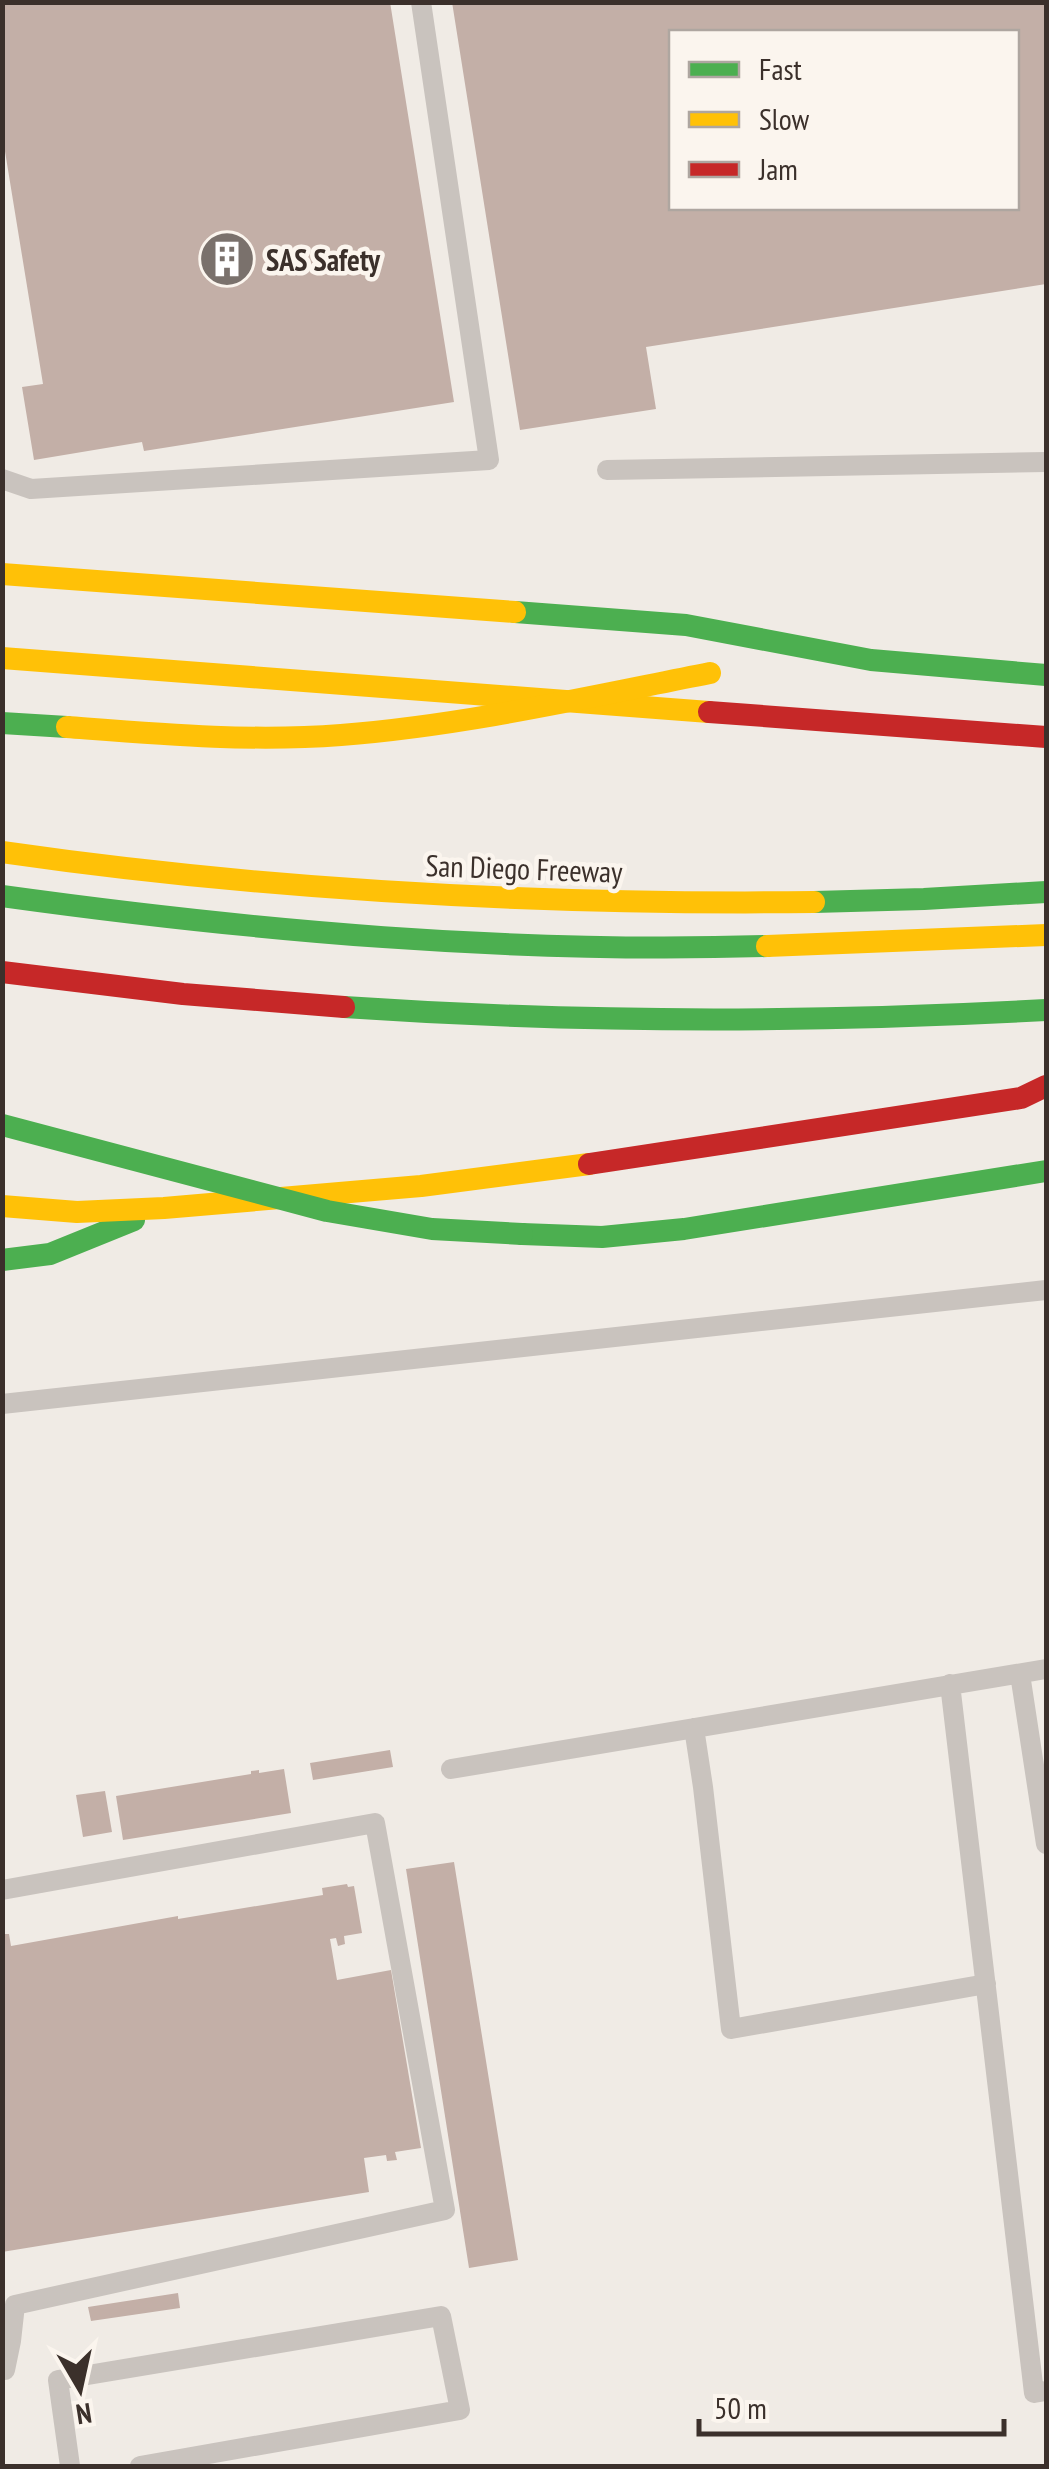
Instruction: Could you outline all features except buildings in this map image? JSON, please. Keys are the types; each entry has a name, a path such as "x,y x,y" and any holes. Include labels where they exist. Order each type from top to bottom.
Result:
{"highway":[{"path":"2,574 686,625 871,660 1046,675"},
{"path":"2,658 1046,737"},
{"path":"774,666 871,660"},
{"path":"2,723 191,736 286,738 371,732 718,672"},
{"name":"San Diego Freeway","path":"2,852 249,882 562,901 820,902 1046,892"},
{"path":"2,896 113,913 272,928 515,944 662,949 1046,936"},
{"path":"2,972 181,994 349,1008 540,1016 775,1020 1046,1010"},
{"path":"1008,1013 1046,993"},
{"path":"2,1206 77,1212 164,1208 421,1186 597,1164 1021,1098 1046,1086"},
{"path":"2,1125 327,1211 432,1228 522,1234 602,1237 684,1229 1046,1171"},
{"path":"2,1260 50,1254 164,1208"}],"lane":[{"path":"2,480 31,488 490,460 421,2"},
{"path":"606,470 1046,462"},
{"path":"2,1404 1046,1290"},
{"path":"451,1769 1046,1669"},
{"path":"1020,1674 1046,1844"},
{"path":"950,1684 1034,2393 1046,2391"},
{"path":"694,1728 731,2029 986,1984"},
{"path":"2,1890 376,1823 445,2210 15,2305 12,2342 2,2370"},
{"path":"70,2466 58,2380 442,2316 460,2410 140,2466"}],"traffic: fast":[{"path":"515,612 686,625 871,660 1046,675"},
{"path":"2,723 67,727"},
{"path":"814,902 1046,892"},
{"path":"2,896 192,920 383,937 575,946 767,946"},
{"path":"344,1007 695,1019 1046,1010"},
{"path":"2,1125 327,1211 432,1229 522,1234"},
{"path":"522,1234 602,1237 684,1229 1046,1171"},
{"path":"2,1260 50,1254 134,1220"}],"traffic: slow":[{"path":"2,574 515,612"},
{"path":"2,658 709,712"},
{"path":"67,727 238,737 341,735 481,717 710,673"},
{"path":"2,852 205,877 407,893 610,901 814,902"},
{"path":"767,946 1046,935"},
{"path":"2,1206 77,1212 164,1208 421,1186 589,1164"}],"traffic: jam":[{"path":"709,712 1046,737"},
{"path":"2,972 183,994 344,1007"},
{"path":"589,1164 1021,1098 1046,1086"}],"place":[{"name":"SAS Safety","path":"227,259"}]}
